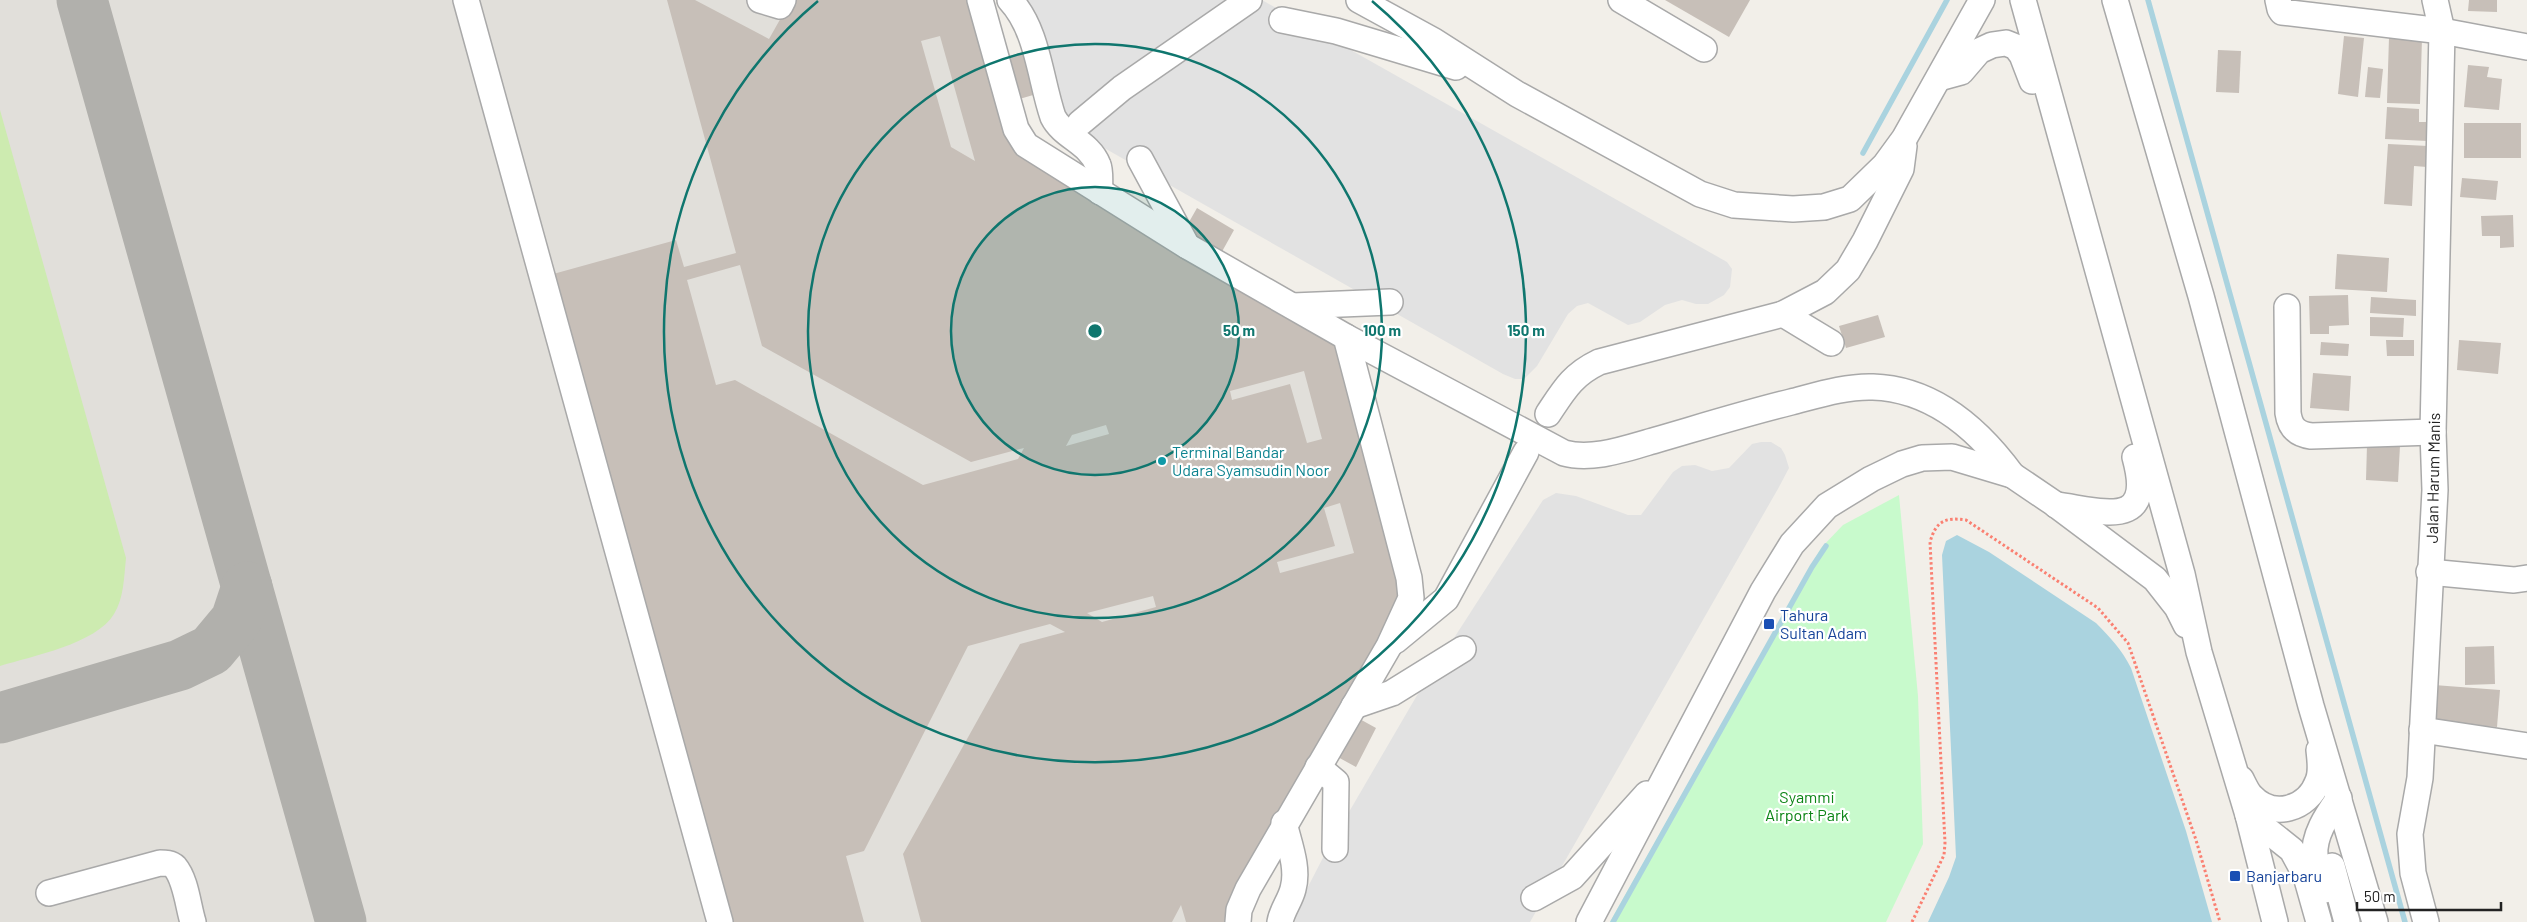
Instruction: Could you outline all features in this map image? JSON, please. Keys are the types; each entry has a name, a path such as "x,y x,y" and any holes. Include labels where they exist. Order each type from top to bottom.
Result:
{"street":[{"path":"466,0 720,922"},
{"path":"760,0 780,6 783,0"},
{"path":"980,0 1016,128 1026,145 1039,155 1187,246 1346,337 1564,453 1578,457 1590,456 1837,390 1874,387 1901,391 1926,399 1950,412 1992,447 2012,475"},
{"path":"1010,0 1020,10 1028,26 1052,117 1058,127 1084,145 1098,166 1100,192"},
{"path":"1080,123 1122,88 1249,0"},
{"path":"1359,0 1434,41 1517,94 1700,194 1742,206 1766,208 1817,208 1850,199 1886,165 1904,139 1982,0"},
{"path":"1621,0 1704,49"},
{"path":"2023,0 2180,565 2199,652 2248,815 2275,922"},
{"path":"2115,0 2201,296 2312,706 2375,922"},
{"path":"2278,0 2282,12 2442,31 2527,47"},
{"name":"Jalan Harum Manis","path":"2426,922 2414,873 2410,834 2420,778 2435,490 2434,432 2442,31 2436,0"},
{"path":"1282,20 1336,31 1444,62 1517,94"},
{"path":"1939,78 1961,72 1979,51 1992,45 2006,44 2016,48 2027,64 2138,470 2140,494 2132,506 2121,511 2107,513 2055,504"},
{"path":"1548,414 1572,379 1584,369 1599,362 1783,314 1824,292 1848,270 1901,168 1904,139"},
{"path":"1140,159 1187,246"},
{"path":"1293,306 1390,302"},
{"path":"2288,307 2288,413 2293,429 2302,435 2311,436 2434,432"},
{"path":"1783,314 1831,342"},
{"path":"1238,922 1239,910 1248,888 1284,823 1389,646 1412,598 1409,578 1346,337"},
{"path":"1389,646 1446,599 1526,452"},
{"path":"1589,922 1763,592 1792,544 1827,506 1871,479 1902,464 1922,458 1952,457 2012,475 2055,504 2155,579 2177,607 2199,652"},
{"path":"2430,572 2514,580 2527,578"},
{"path":"1354,706 1392,693 1463,649"},
{"path":"2233,764 2252,797 2267,807 2285,809 2304,803 2313,792 2319,779 2320,762 2312,706"},
{"path":"2422,730 2527,746"},
{"path":"1318,767 1336,782 1335,849"},
{"path":"1534,898 1572,877 1666,774"},
{"path":"2333,922 2315,855 2318,834 2328,813 2340,798"},
{"path":"2340,798 2330,832 2328,853 2347,922"},
{"path":"2340,798 2340,836 2362,922"},
{"path":"2248,815 2246,840 2248,869 2263,922"},
{"path":"2248,815 2260,847 2270,863 2290,922"},
{"path":"2248,815 2282,857 2293,880 2304,922"},
{"path":"2248,815 2292,850 2306,876 2319,922"},
{"path":"1280,922 1293,888 1295,870 1284,823"},
{"path":"49,893 160,863 169,863 175,867 181,878 193,922"}],"path":[{"path":"1912,922 1944,855 1930,542 1934,530 1943,521 1954,518 1966,520 2098,608 2128,643 2196,840 2220,922"}],"shaded area":[{"path":"0,0 977,0 1017,144 1339,324 1413,595 1237,922 0,922"},
{"path":"1027,0 1262,0 1727,262 1732,269 1730,287 1724,295 1708,304 1696,304 1682,300 1665,305 1640,322 1628,325 1588,303 1577,306 1568,314 1537,366 1524,379 1515,379 1503,374 1076,132 1054,97"},
{"path":"1771,442 1781,448 1789,468 1530,922 1295,922 1296,910 1328,848 1416,697 1543,500 1556,493 1576,496 1628,515 1641,515 1673,472 1682,466 1695,465 1712,471 1729,468 1752,444"}],"green space":[{"path":"0,110 126,558 120,601 114,614 105,624 93,633 62,648 0,666"},
{"name":"Syammi Airport Park","path":"1899,495 1918,696 1923,844 1886,922 1610,922 1821,548 1843,525"}],"water":[{"path":"1957,535 1989,552 2096,623 2124,655 2131,668 2186,831 2212,922 1928,922 1956,857 1942,555 1946,541"}],"building":[{"name":"Terminal Bandar Udara Syamsudin Noor","path":"667,0 695,0 769,39 791,0 977,0 993,60 1029,51 1040,93 1006,103 1017,144 1181,236 1197,208 1234,230 1219,257 1339,324 1413,595 1347,712 1376,728 1356,767 1325,750 1237,922 1186,922 1181,905 1172,922 921,922 903,854 1020,644 1065,632 1050,624 968,646 864,851 846,856 864,922 724,922 546,276 676,240 684,267 736,253","holes":["940,36 975,161 951,147 921,41","740,265 762,346 971,462 1024,448 1018,459 923,485 735,380 716,385 687,280","1304,371 1322,439 1307,443 1290,384 1232,400 1230,391","1106,425 1109,434 1066,446 1072,435","1340,503 1354,553 1280,573 1277,562 1335,546 1324,508","1153,596 1156,607 1102,622 1087,613"]},
{"path":"1665,0 1750,0 1729,37"},
{"path":"2469,0 2497,0 2497,12 2468,11"},
{"path":"2344,36 2364,38 2358,97 2338,94"},
{"path":"2389,37 2422,38 2420,104 2387,103"},
{"path":"2218,50 2241,51 2239,93 2216,92"},
{"path":"2468,65 2489,67 2487,77 2502,79 2499,110 2464,107"},
{"path":"2368,67 2383,69 2380,98 2365,97"},
{"path":"2387,107 2419,109 2419,122 2429,122 2428,141 2385,139"},
{"path":"2464,123 2521,123 2521,158 2464,158"},
{"path":"2388,144 2428,146 2427,167 2414,166 2412,206 2384,204"},
{"path":"2462,178 2498,181 2496,200 2460,197"},
{"path":"2513,215 2514,247 2500,248 2500,236 2482,236 2481,216"},
{"path":"2337,254 2389,258 2387,292 2335,289"},
{"path":"2348,295 2349,325 2329,326 2329,334 2310,334 2309,296"},
{"path":"2371,297 2416,300 2416,316 2370,313"},
{"path":"1878,315 1885,337 1846,348 1839,326"},
{"path":"2370,317 2404,318 2403,337 2370,336"},
{"path":"2386,340 2414,340 2414,356 2387,356"},
{"path":"2459,340 2501,343 2498,374 2457,370"},
{"path":"2321,342 2349,344 2348,356 2320,355"},
{"path":"2313,373 2351,376 2349,411 2310,408"},
{"path":"2367,445 2400,446 2398,482 2366,480"},
{"path":"2494,646 2495,684 2465,685 2465,647"},
{"path":"2434,685 2500,690 2497,727 2431,723"}],"waterway":[{"path":"1863,153 1947,0"},
{"path":"2148,0 2405,922"},
{"path":"1613,922 1812,567 1826,546"}],"taxiway":[{"path":"82,0 341,922"},
{"path":"0,718 180,665 211,650 236,620 247,587"}],"place":[{"name":"Terminal Bandar Udara Syamsudin Noor","path":"1162,461"},
{"name":"Tahura Sultan Adam","path":"1769,624"},
{"name":"Banjarbaru","path":"2235,876"}]}
